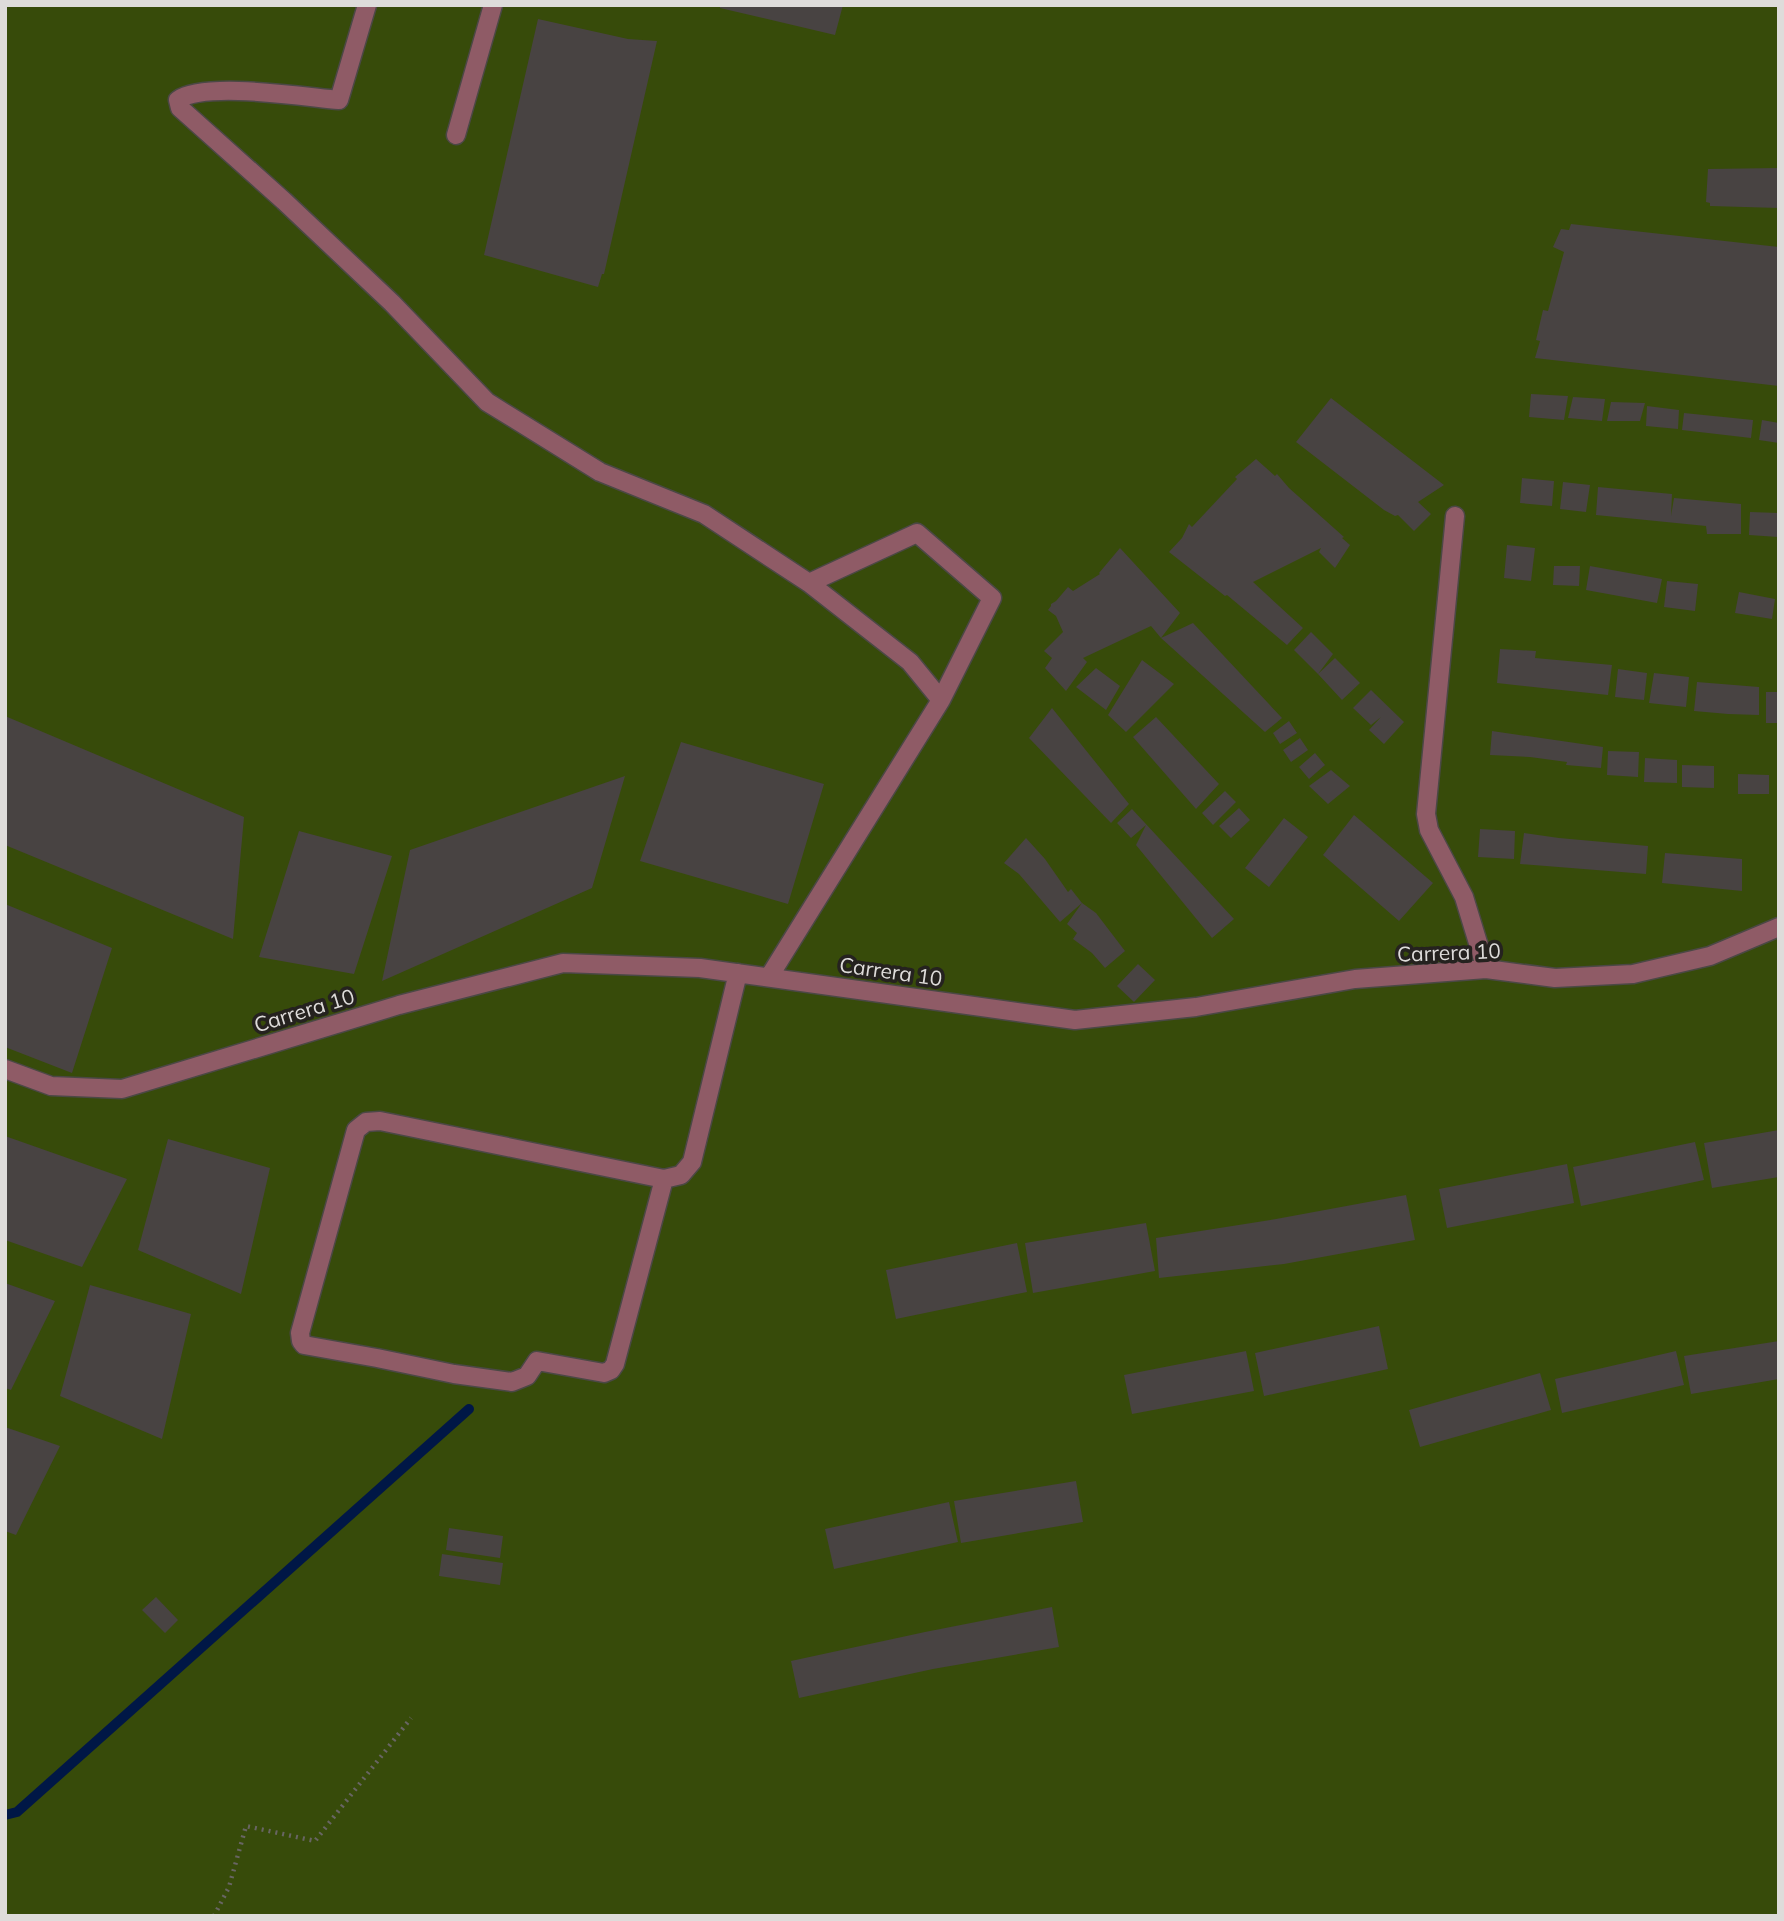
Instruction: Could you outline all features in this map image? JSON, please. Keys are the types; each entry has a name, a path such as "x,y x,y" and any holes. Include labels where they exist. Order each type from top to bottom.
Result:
{"street":[{"path":"367,5 339,100 223,90 192,93 178,100 180,108 392,303 487,402 600,472 704,514 809,583 910,662 941,700"},
{"path":"456,135 493,5"},
{"path":"1455,516 1426,814 1429,830 1464,897 1486,969"},
{"path":"769,977 941,700 992,598 917,533 809,583"},
{"name":"Carrera 10","path":"5,1069 51,1086 122,1089 399,1005 563,963 701,968 1075,1020 1196,1007 1355,979 1486,969 1555,978 1633,974 1710,956 1779,927"},
{"path":"664,1179 615,1364 611,1370 604,1373 537,1361 527,1376 512,1382 454,1374 304,1345 301,1341 300,1334 356,1130 366,1122 380,1121 664,1179 681,1175 692,1161 738,973"}],"path":[{"path":"215,1916 229,1887 246,1826 316,1841 411,1718"}],"green space":[{"path":"5,5 1779,5 1779,1916 5,1916"}],"building":[{"path":"720,5 843,5 835,35 720,8"},
{"path":"538,19 628,39 657,41 604,274 598,287 484,255"},
{"path":"1779,168 1779,208 1710,206 1710,203 1706,202 1708,169"},
{"path":"1571,224 1779,247 1779,386 1535,358 1540,341 1536,340 1543,310 1548,311 1564,252 1553,247 1561,229 1569,230"},
{"path":"1531,394 1568,396 1564,420 1529,417"},
{"path":"1573,397 1605,399 1602,421 1568,418"},
{"path":"1331,398 1444,485 1418,502 1431,514 1414,531 1398,515 1384,510 1296,442"},
{"path":"1611,402 1645,403 1640,421 1607,421"},
{"path":"1647,406 1679,410 1678,429 1646,426"},
{"path":"1684,413 1753,420 1751,438 1682,430"},
{"path":"1762,420 1779,423 1779,443 1759,440"},
{"path":"1256,459 1275,476 1277,474 1350,545 1335,568 1319,552 1321,548 1253,582 1303,628 1287,645 1227,595 1169,552 1182,538 1189,524 1192,527 1237,479 1235,477"},
{"path":"1522,478 1554,481 1552,506 1520,503"},
{"path":"1563,482 1590,485 1586,512 1560,509"},
{"path":"1598,487 1672,494 1671,516 1674,498 1741,504 1741,534 1707,534 1706,526 1596,515"},
{"path":"1750,512 1779,513 1778,537 1749,535"},
{"path":"1507,545 1535,548 1531,581 1504,578"},
{"path":"1120,548 1180,613 1161,638 1151,626 1083,658 1087,662 1066,691 1045,668 1052,658 1044,651 1063,632 1056,616 1048,610 1068,587 1073,591 1100,574"},
{"path":"1554,566 1580,566 1579,586 1553,585"},
{"path":"1590,566 1662,579 1657,603 1586,590"},
{"path":"1667,581 1698,584 1695,611 1664,607"},
{"path":"1739,592 1775,599 1772,619 1735,613"},
{"path":"1193,623 1282,718 1265,732 1161,638"},
{"path":"1311,632 1333,654 1318,674 1294,650"},
{"path":"1500,649 1536,651 1535,658 1612,665 1608,695 1497,683"},
{"path":"1335,658 1360,683 1342,700 1318,674"},
{"path":"1142,660 1174,684 1126,732 1108,715"},
{"path":"1096,668 1120,686 1106,710 1076,687"},
{"path":"1618,669 1647,673 1644,700 1615,697"},
{"path":"1654,673 1689,677 1686,707 1649,703"},
{"path":"1697,682 1759,687 1759,715 1694,711"},
{"path":"1371,690 1404,722 1384,744 1369,730 1381,717 1371,725 1353,708"},
{"path":"1766,692 1779,692 1779,723 1766,723"},
{"path":"1052,708 1129,804 1111,823 1029,738"},
{"path":"5,716 244,817 233,939 5,845"},
{"path":"1156,717 1219,784 1196,809 1133,737"},
{"path":"1289,721 1297,733 1280,744 1273,733"},
{"path":"1492,731 1603,747 1601,768 1566,765 1567,762 1530,757 1490,755"},
{"path":"1300,738 1308,750 1291,762 1283,750"},
{"path":"681,742 824,784 788,904 640,861"},
{"path":"1608,751 1639,752 1638,777 1607,775"},
{"path":"1315,753 1325,765 1309,779 1299,767"},
{"path":"1645,758 1677,760 1677,783 1644,782"},
{"path":"1682,765 1714,766 1714,788 1682,787"},
{"path":"1331,770 1350,786 1328,804 1309,786"},
{"path":"1738,774 1769,775 1769,794 1738,794"},
{"path":"625,776 592,888 382,981 410,850"},
{"path":"1225,791 1236,802 1213,825 1202,813"},
{"path":"1239,808 1250,820 1231,838 1219,826"},
{"path":"1132,809 1234,919 1212,938 1136,845 1146,825 1131,838 1117,823"},
{"path":"1354,815 1433,883 1399,921 1323,855"},
{"path":"1284,818 1308,837 1269,887 1245,868"},
{"path":"1480,829 1515,831 1514,859 1478,857"},
{"path":"299,831 392,856 354,974 259,957"},
{"path":"1524,833 1648,846 1646,874 1520,864"},
{"path":"1026,838 1045,859 1068,892 1071,889 1082,903 1060,922 1019,874 1004,863"},
{"path":"1665,853 1742,859 1742,891 1662,883"},
{"path":"1082,903 1096,913 1125,951 1105,968 1092,953 1073,939 1077,933 1067,924"},
{"path":"5,904 112,948 72,1073 5,1047"},
{"path":"1138,964 1155,980 1134,1002 1117,986"},
{"path":"1779,1130 1779,1177 1712,1188 1704,1143"},
{"path":"5,1136 127,1179 82,1267 5,1240"},
{"path":"168,1139 270,1168 241,1294 138,1250"},
{"path":"1695,1142 1704,1180 1581,1206 1573,1167"},
{"path":"1567,1164 1574,1203 1447,1228 1439,1189"},
{"path":"1406,1195 1415,1240 1284,1264 1159,1278 1156,1238"},
{"path":"1146,1223 1155,1271 1033,1293 1025,1243"},
{"path":"1017,1243 1027,1292 896,1319 886,1270"},
{"path":"5,1283 55,1301 11,1390 5,1388"},
{"path":"90,1285 191,1314 162,1439 60,1396"},
{"path":"1379,1326 1388,1369 1264,1396 1255,1353"},
{"path":"1779,1341 1779,1379 1691,1394 1684,1356"},
{"path":"1246,1351 1254,1391 1132,1414 1124,1375"},
{"path":"1676,1351 1684,1385 1562,1413 1555,1379"},
{"path":"1540,1373 1551,1410 1420,1447 1409,1410"},
{"path":"5,1427 60,1446 16,1535 5,1531"},
{"path":"1076,1481 1083,1522 961,1543 954,1501"},
{"path":"949,1502 958,1542 834,1569 825,1529"},
{"path":"449,1528 503,1536 500,1558 446,1550"},
{"path":"442,1554 503,1563 500,1585 439,1576"},
{"path":"156,1597 178,1620 165,1633 142,1610"},
{"path":"1052,1607 1059,1647 933,1669 799,1698 791,1661"}],"waterway":[{"path":"5,1815 17,1812 469,1409"}]}
